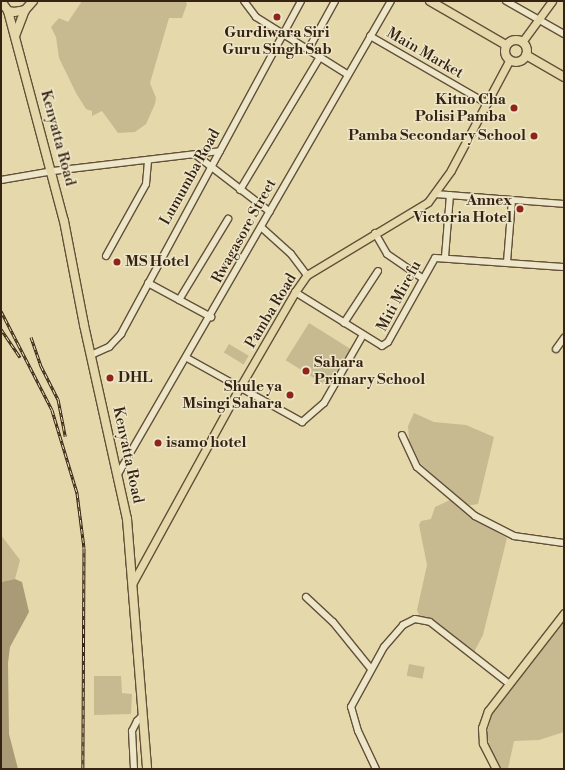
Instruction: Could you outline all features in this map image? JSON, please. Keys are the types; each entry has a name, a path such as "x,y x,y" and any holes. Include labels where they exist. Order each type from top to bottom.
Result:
{"highway":[{"name":"Kenyatta Road","path":"1,1 15,37 53,171 129,531 147,769"},
{"path":"15,37 25,10 33,1"},
{"path":"430,1 506,46"},
{"path":"5,12 25,10"},
{"path":"513,40 522,42 526,48 526,56 522,61 510,61 504,52 506,46 513,40"},
{"path":"526,56 564,77"}],"main road":[{"path":"522,42 552,1"},
{"name":"Pamba Road","path":"132,584 240,387 295,292 307,275 375,233 415,212 435,194 488,104 510,61"},
{"path":"496,769 485,750 482,728 488,711 508,683 564,614"}],"street":[{"path":"244,1 256,17 347,74"},
{"name":"Lumumba Road","path":"91,355 116,342 301,1"},
{"path":"308,50 335,1"},
{"name":"Rwagasore Street","path":"118,474 211,318 347,74 391,1"},
{"path":"506,1 564,34"},
{"name":"Main Market","path":"370,36 488,104"},
{"path":"240,190 320,57"},
{"path":"1,180 53,171 148,161 220,151"},
{"path":"196,155 270,212"},
{"path":"106,256 146,184 148,161"},
{"path":"435,194 564,204"},
{"path":"445,257 450,195"},
{"path":"507,262 512,200"},
{"path":"179,300 228,219"},
{"path":"261,226 291,254 307,275"},
{"path":"375,233 387,254 422,278"},
{"name":"Miti Mirefu","path":"295,292 378,344 386,345 422,278 435,258 445,257 564,267"},
{"path":"344,323 378,271"},
{"path":"148,283 211,318"},
{"path":"187,358 240,387 295,420 303,422 324,403 363,335"},
{"path":"556,349 564,338"},
{"path":"402,435 417,467 475,516 514,536 564,543"},
{"path":"306,597 333,622 371,669"},
{"path":"376,769 364,748 351,710 371,669 397,631 411,621 419,619 442,630 508,683"},
{"path":"134,769 132,731 137,721 143,715"}],"shaded area":[{"path":"82,1 185,1 187,4 182,18 169,18 150,83 156,98 155,104 146,124 135,132 118,133 102,111 92,116 92,111 86,109 76,93 59,58 56,37 51,27 59,18 68,22"},
{"path":"309,323 351,349 327,386 286,360"},
{"path":"229,344 249,356 244,364 224,353"},
{"path":"414,413 434,422 466,425 494,437 478,504 466,506 420,463 409,440 408,426"},
{"path":"450,500 473,518 507,538 483,635 473,654 434,622 420,617 417,610 427,565 419,525 421,521 431,519 435,507"},
{"path":"1,535 20,560 15,579 1,582"},
{"path":"15,579 22,582 29,612 10,647 8,663 9,734 18,769 1,769 1,582"},
{"path":"564,621 564,732 539,740 514,741 508,769 500,769 491,758 487,733 491,717 501,695"},
{"path":"409,664 425,667 422,679 407,676"},
{"path":"94,676 121,676 122,693 132,694 131,714 94,715"}],"railway":[{"path":"1,311 52,410 77,493 84,548 83,769"},
{"path":"1,329 20,357"},
{"path":"31,337 41,366 58,399 65,436"}],"place":[{"name":"Gurdiwara Siri Guru Singh Sab","path":"277,17"},
{"name":"Kituo Cha Polisi Pamba","path":"514,108"},
{"name":"Pamba Secondary School","path":"534,136"},
{"name":"Annex Victoria Hotel","path":"520,209"},
{"name":"MS Hotel","path":"117,262"},
{"name":"Sahara Primary School","path":"306,371"},
{"name":"DHL","path":"110,378"},
{"name":"Shule ya Msingi Sahara","path":"290,395"},
{"name":"isamo hotel","path":"158,443"}]}
